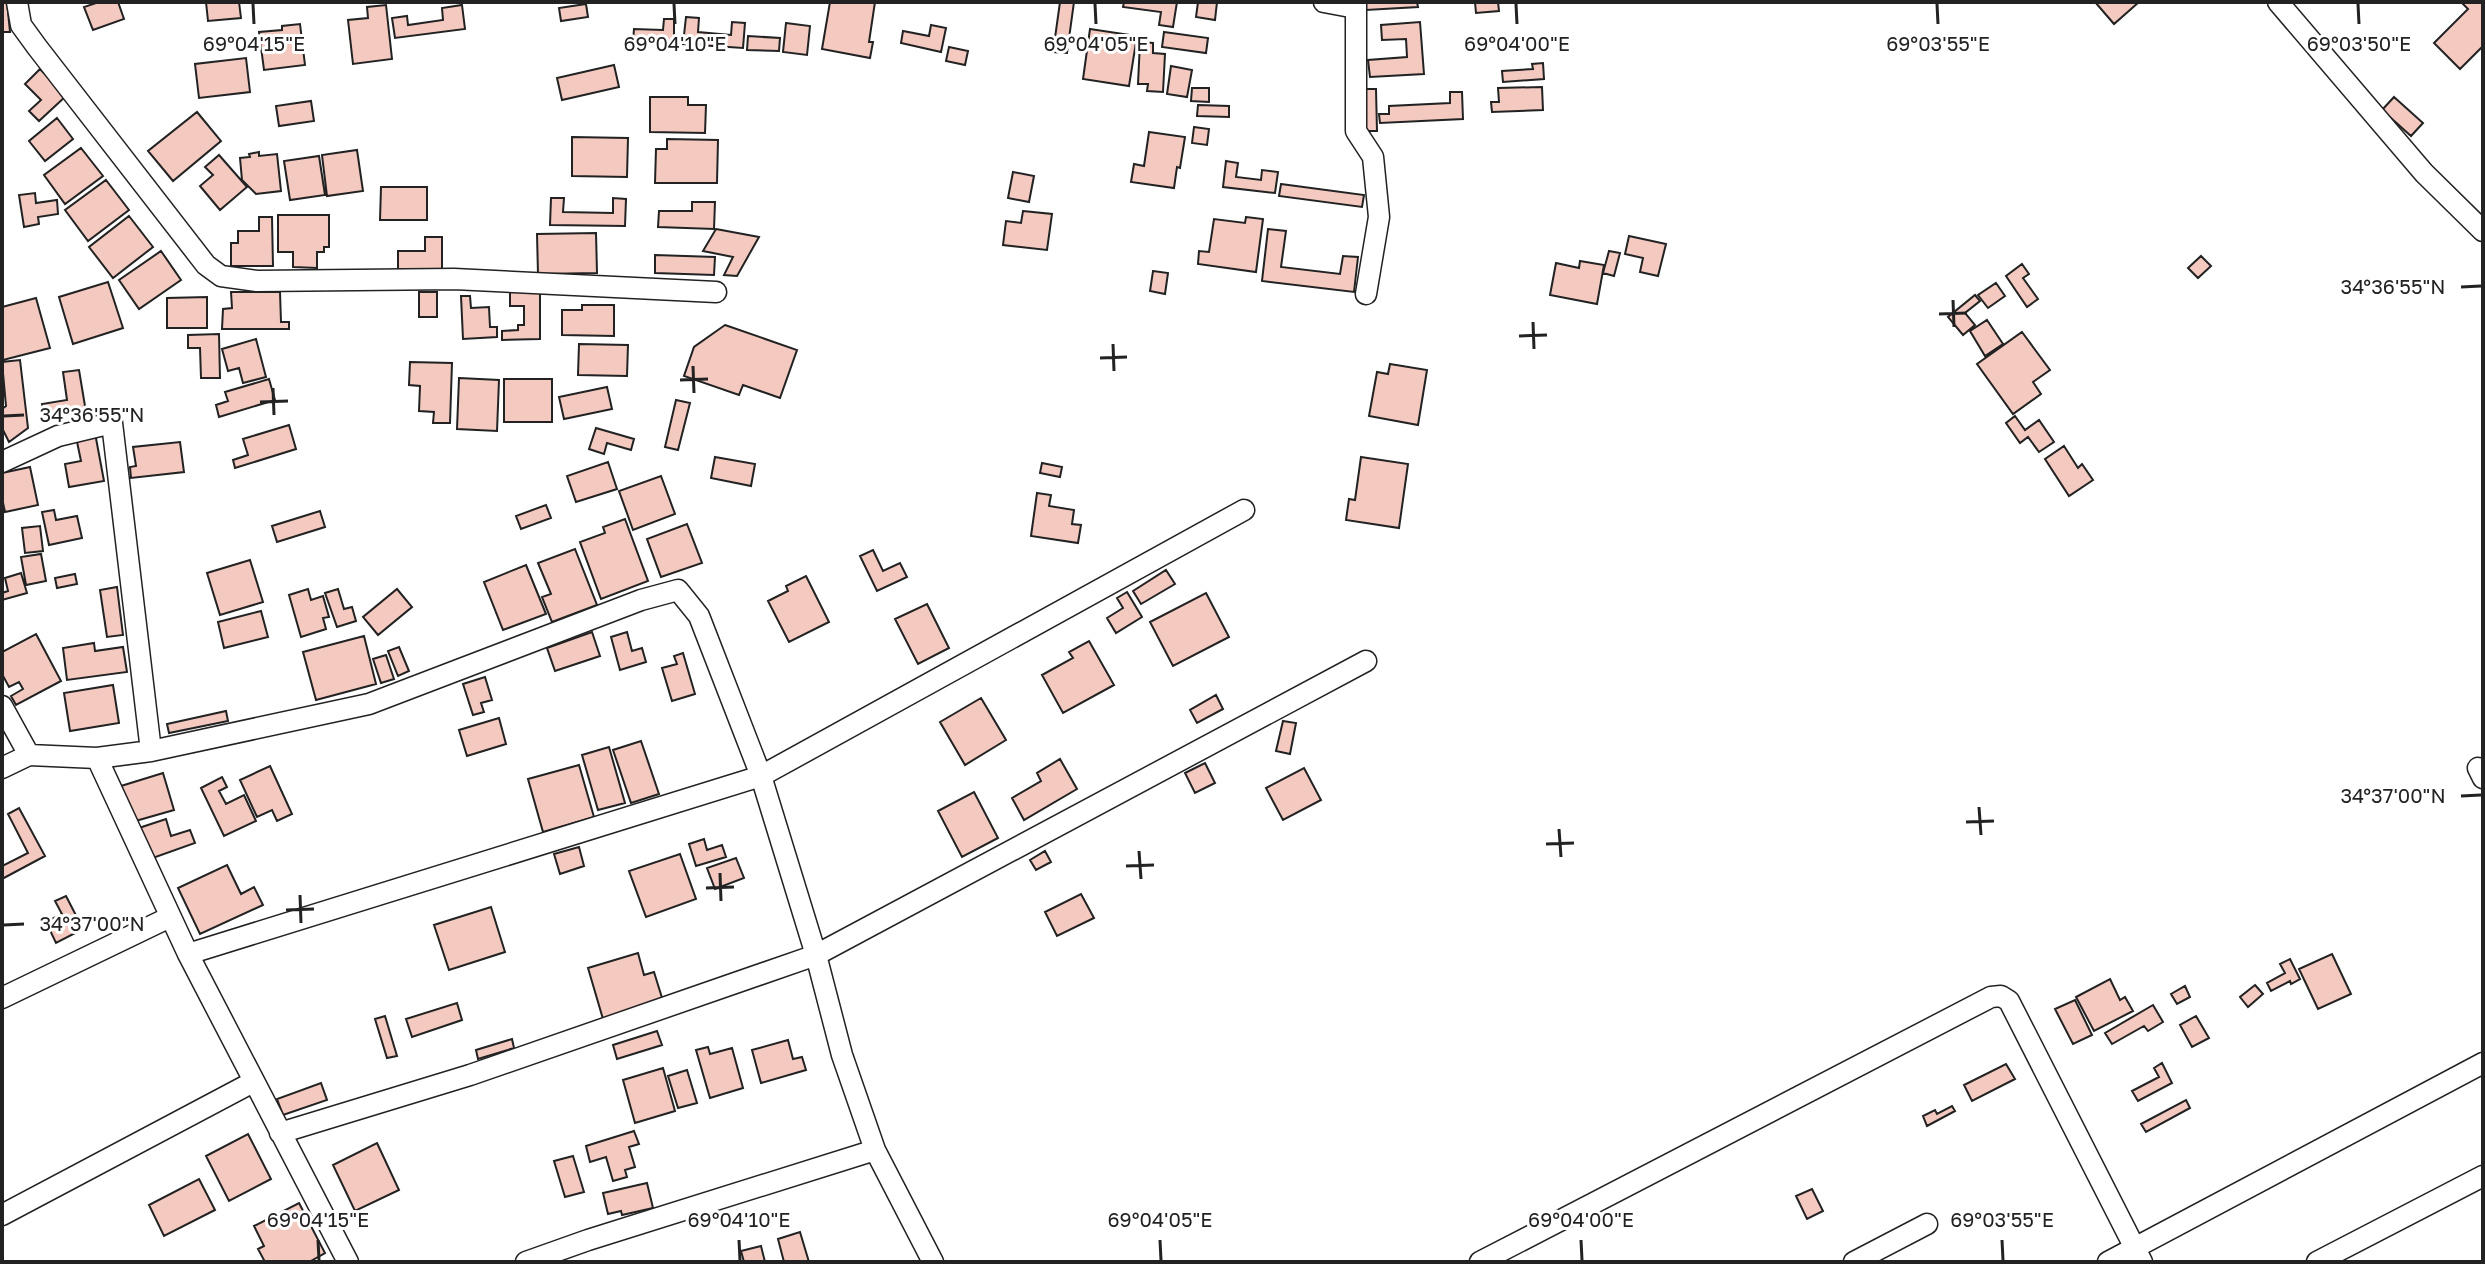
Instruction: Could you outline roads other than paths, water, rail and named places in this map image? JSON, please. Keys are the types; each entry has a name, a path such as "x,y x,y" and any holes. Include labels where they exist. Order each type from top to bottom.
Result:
{"street":[{"path":"17,2 21,25 37,47 206,265 221,276 257,281 454,279 716,292"},
{"path":"1324,2 1356,5 1356,131 1373,157 1379,217 1366,294"},
{"path":"2278,2 2424,173 2483,231"},
{"path":"2,462 58,436 112,423 151,751"},
{"path":"188,954 761,776 1244,510"},
{"path":"2,768 29,755 97,758 151,751 369,704 641,600 678,590 699,616 761,776 816,955 842,1055 875,1150 933,1262"},
{"path":"280,1133 470,1075 816,955 1366,661"},
{"path":"2,706 29,755"},
{"path":"97,758 188,954 348,1262"},
{"path":"2,998 170,917"},
{"path":"1480,1262 1517,1254 1991,997 2001,996 2009,1001 2138,1255"},
{"path":"2108,1262 2138,1255 2483,1063"},
{"path":"2,1215 253,1082"},
{"path":"526,1262 875,1150"},
{"path":"2317,1262 2483,1176"},
{"path":"1854,1262 1927,1224"}]}
